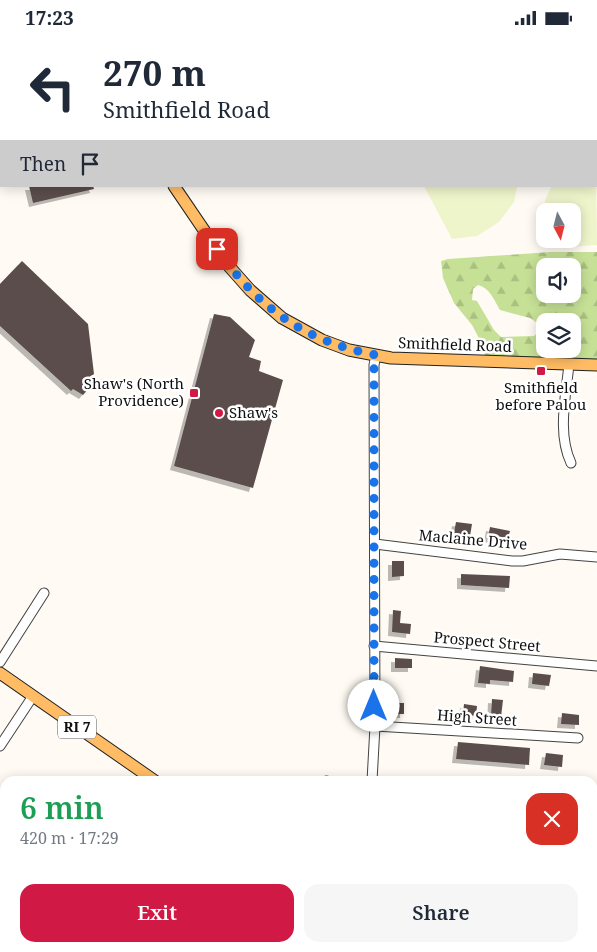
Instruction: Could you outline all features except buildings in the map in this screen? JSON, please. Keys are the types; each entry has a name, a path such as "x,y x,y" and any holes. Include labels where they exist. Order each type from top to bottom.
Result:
{"main road":[{"name":"Smithfield Road","path":"175,187 227,264 250,290 282,318 322,340 349,350 391,358 597,365"},
{"name":"RI 7","path":"0,673 148,776"}],"street":[{"path":"372,776 375,726 374,365 376,355"},
{"path":"569,364 564,438 566,454 571,463"},
{"name":"Maclaine Drive","path":"375,544 512,561 523,561 560,554 597,557"},
{"path":"0,662 44,593"},
{"name":"Prospect Street","path":"374,646 597,666"},
{"path":"0,745 33,696"},
{"name":"High Street","path":"375,726 578,738"}],"green space":[{"path":"425,187 517,187 514,202 499,222 477,236 452,239"},
{"path":"552,187 596,187 597,245 581,246 581,203 544,203"},
{"path":"550,252 597,252 597,364 487,363 482,344 472,325 454,303 443,278 441,261"}],"place":[{"name":"Smithfield before Palou","path":"541,371"},
{"name":"Shaw's (North Providence)","path":"194,393"},
{"name":"Shaw's","path":"219,413"}],"route":[{"path":"217,249 227,264 250,290 282,318 322,340 349,350 376,355 374,365 374,706"}]}
